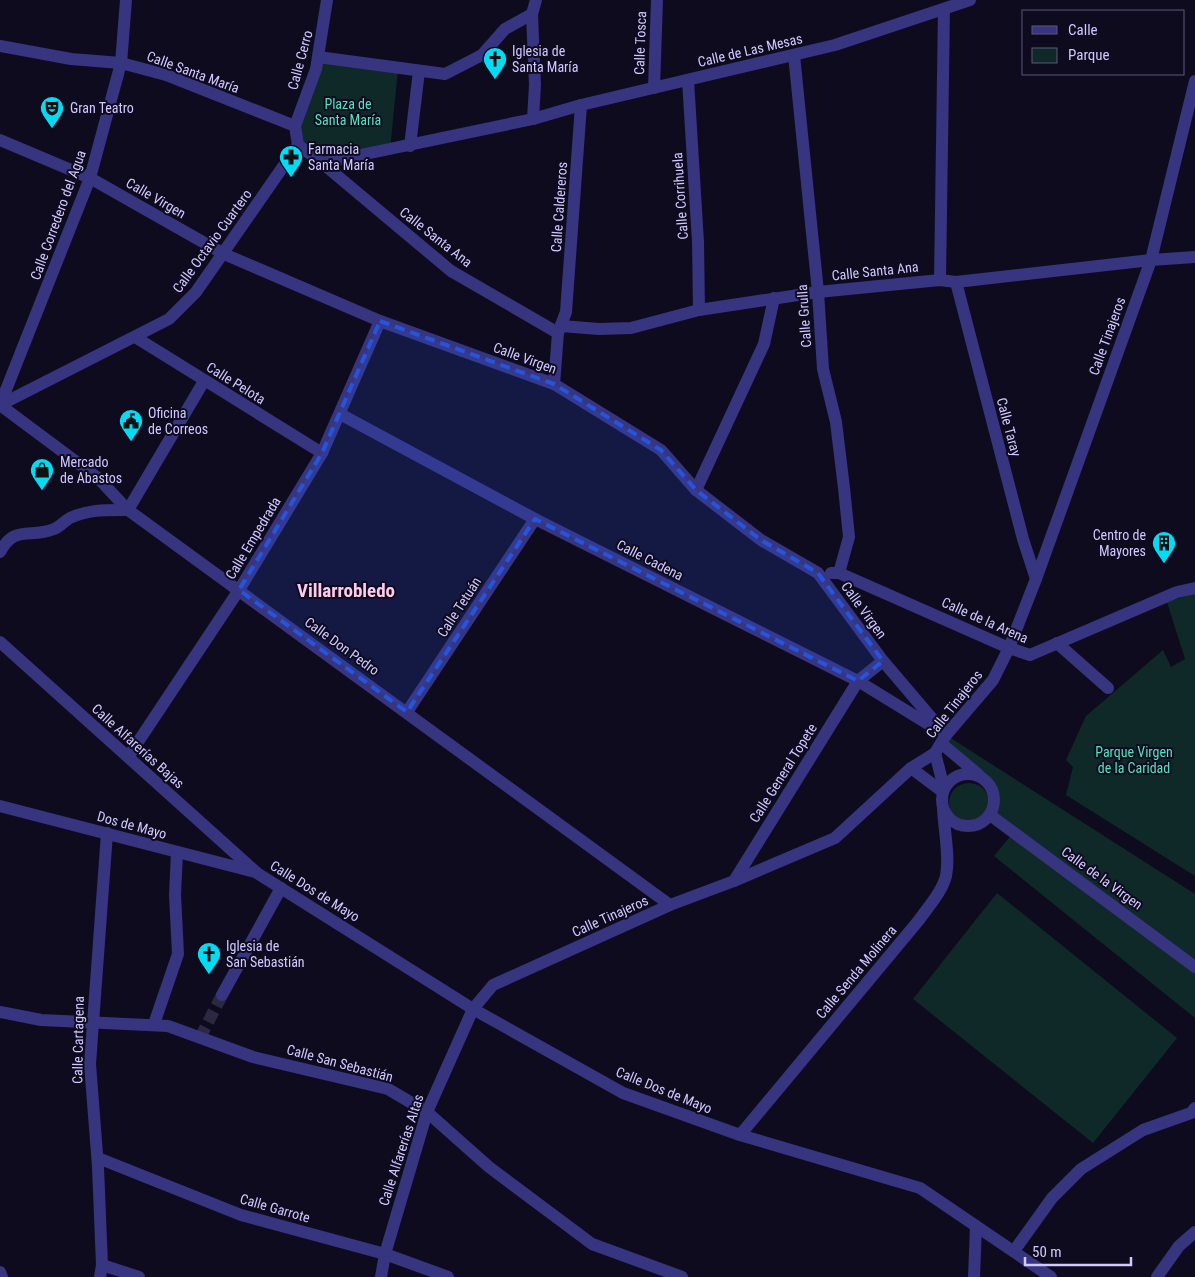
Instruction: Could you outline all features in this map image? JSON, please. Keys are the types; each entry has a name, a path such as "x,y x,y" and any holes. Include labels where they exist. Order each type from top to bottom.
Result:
{"street":[{"name":"Calle Corredero del Agua","path":"0,405 90,178 121,63 126,0"},
{"name":"Calle Cerro","path":"295,126 318,57 327,0"},
{"path":"295,126 298,145 322,163 533,119 536,85 532,14 536,0"},
{"name":"Calle Tosca","path":"654,88 657,0"},
{"name":"Calle de Las Mesas","path":"533,119 581,105 835,45 970,0"},
{"path":"940,280 944,9"},
{"path":"318,57 444,74 482,55 505,29 532,14"},
{"name":"Calle Santa María","path":"0,46 71,59 121,63 166,75 295,126"},
{"name":"Calle Grulla","path":"794,55 818,292 823,369 836,422 849,537 839,573"},
{"path":"410,146 419,71"},
{"name":"Calle Corrihuela","path":"688,80 698,242 699,310"},
{"name":"Calle Tinajeros","path":"473,1008 493,985 670,905 734,881 835,838 911,768 941,744 993,680 1009,648 1036,579 1151,260 1195,81"},
{"name":"Calle Caldereros","path":"560,330 566,312 581,105"},
{"name":"Calle Virgen","path":"0,140 90,178 224,254 380,321 554,384 661,450 696,490 761,540 818,572 941,744"},
{"name":"Calle Octavio Cuartero","path":"0,405 169,319 196,292 298,145"},
{"name":"Calle Santa Ana","path":"322,163 450,271 560,330 631,328 699,310 818,292 940,280 956,282 1151,260 1195,257"},
{"name":"Calle Taray","path":"956,282 1018,521 1036,579"},
{"path":"696,490 764,344 774,298"},
{"name":"Calle Empedrada","path":"128,757 239,590 322,453 380,321"},
{"path":"554,384 560,330"},
{"name":"Calle Pelota","path":"135,337 322,453"},
{"path":"0,552 6,541 14,534 55,529 68,518 91,510 128,510 204,381"},
{"name":"Calle Don Pedro","path":"0,405 98,478 128,510 408,712 670,905"},
{"name":"Calle Cadena","path":"340,414 535,519 858,681 941,744"},
{"name":"Calle Tetuán","path":"408,712 535,519"},
{"name":"Calle de la Arena","path":"818,572 839,573 1009,648 1030,655 1177,592 1195,588"},
{"name":"Calle Alfarerías Bajas","path":"0,642 257,873"},
{"path":"1057,643 1108,688"},
{"name":"Calle General Topete","path":"734,881 858,681 882,661"},
{"path":"941,744 989,784 994,795 994,805 990,815 979,825 968,827 952,822 943,809 941,744"},
{"path":"911,768 943,790"},
{"path":"943,790 950,780 962,774 981,777"},
{"name":"Dos de Mayo","path":"0,806 257,873"},
{"name":"Calle Senda Molinera","path":"740,1135 919,920 941,887 946,877 943,809"},
{"name":"Calle de la Virgen","path":"990,815 1195,967"},
{"name":"Calle Cartagena","path":"101,1271 98,1158 90,1064 107,834"},
{"path":"154,1024 178,954 175,895 177,852"},
{"name":"Calle Dos de Mayo","path":"257,873 473,1008 623,1092 740,1135 920,1188 1051,1277"},
{"path":"222,995 281,888"},
{"name":"Calle Alfarerías Altas","path":"381,1277 385,1254 427,1112 473,1008"},
{"name":"Calle San Sebastián","path":"0,1012 41,1020 168,1026 253,1056 388,1088 427,1112 489,1167 592,1244 677,1276"},
{"path":"1014,1251 1052,1198 1081,1169 1143,1130 1192,1113 1195,1108"},
{"name":"Calle Garrote","path":"98,1158 241,1215 385,1254 448,1277"},
{"path":"974,1277 976,1226"},
{"path":"1157,1277 1179,1246 1195,1232"},
{"path":"101,1271 139,1277"},
{"path":"0,1272 2,1277"}],"highlighted area":[{"path":"380,321 554,384 661,450 696,490 761,540 818,573 883,661 858,681 535,519 407,712 239,590 322,453"}],"green space":[{"name":"Plaza de Santa María","path":"318,57 398,69 390,150 322,163 298,145 295,126"},
{"name":"Parque Virgen de la Caridad","path":"1195,593 1195,876 1066,795 1073,767 1066,760 1086,716 1163,650 1171,667 1185,659 1167,602"},
{"path":"946,735 1195,894 1195,1018 994,856 1013,833 990,815 994,802 992,789 980,775 942,744"},
{"path":"969,783 983,789 989,803 983,817 969,823 955,817 949,803 955,789"},
{"path":"997,893 1177,1038 1093,1143 913,999"}],"tunnel":[{"path":"200,1038 222,995"}],"place":[{"name":"Iglesia de Santa María","path":"495,80"},
{"name":"Gran Teatro","path":"52,129"},
{"name":"Farmacia Santa María","path":"291,178"},
{"name":"Oficina de Correos","path":"131,442"},
{"name":"Mercado de Abastos","path":"42,491"},
{"name":"Centro de Mayores","path":"1164,564"},
{"name":"Iglesia de San Sebastián","path":"209,975"}],"district":[{"name":"Villarrobledo","path":"346,590"}]}
